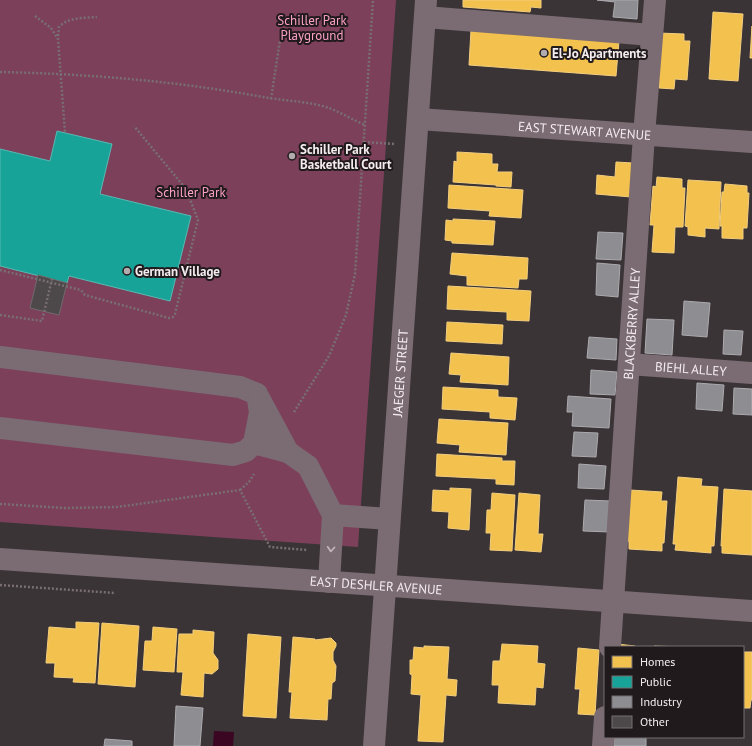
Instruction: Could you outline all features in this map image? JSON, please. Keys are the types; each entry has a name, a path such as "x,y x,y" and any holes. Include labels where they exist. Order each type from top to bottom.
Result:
{"street":[{"name":"BLACKBERRY ALLEY","path":"610,646 644,135 655,0"},
{"path":"426,9 652,35"},
{"name":"JAEGER STREET","path":"374,746 384,586 426,9"},
{"name":"EAST STEWART AVENUE","path":"418,119 752,142"},
{"path":"0,357 240,387 256,394 260,412 273,444 308,466 334,515 329,582"},
{"name":"BIEHL ALLEY","path":"629,364 752,373"},
{"path":"0,428 233,455 273,444"},
{"path":"334,515 389,519"},
{"name":"EAST DESHLER AVENUE","path":"0,559 752,611"},
{"path":"603,746 604,732"}],"path":[{"path":"0,504 65,508 117,507 240,490 249,482 329,356 346,315 355,274 373,0"},
{"path":"35,16 51,28 58,39"},
{"path":"66,132 60,73 58,39 59,27 70,20 97,17"},
{"path":"271,99 280,40"},
{"path":"0,72 60,73 152,80 211,88 330,108 365,125"},
{"path":"0,270 81,290 85,295 169,318 173,317 198,220 186,189 134,126"},
{"path":"364,142 416,145"},
{"path":"0,314 42,321 52,279"},
{"path":"240,490 270,547 307,550"}],"green space":[{"name":"Schiller Park","path":"0,0 396,0 358,547 0,522"}],"shaded area":[{"path":"214,731 234,732 233,746 213,746"}],"building: Homes":[{"path":"463,0 541,0 541,8 531,7 530,12 463,7"},
{"path":"713,12 743,14 738,81 709,79"},
{"path":"752,26 752,58 750,58"},
{"name":"El-Jo Apartments","path":"471,30 619,41 616,76 469,65"},
{"path":"659,33 684,34 684,41 690,41 687,80 675,79 674,89 659,88"},
{"path":"457,152 492,154 492,164 498,164 497,172 512,172 511,187 453,182 454,161 457,162"},
{"path":"616,162 633,163 631,197 596,194 597,175 615,177"},
{"path":"657,177 682,179 682,188 685,188 683,227 675,227 674,253 652,252 654,225 650,225 653,186 656,187"},
{"path":"688,180 721,182 719,229 705,228 705,237 688,235 688,227 685,226"},
{"path":"725,184 747,186 747,193 749,193 747,228 743,228 743,239 722,238 722,226 720,226 722,192 724,192"},
{"path":"449,185 523,190 521,218 489,216 490,211 448,208"},
{"path":"453,219 495,221 493,245 452,243 452,241 445,240 446,220 453,221"},
{"path":"452,253 528,258 527,279 519,279 518,288 467,285 467,276 450,274"},
{"path":"448,286 531,291 529,321 507,320 507,312 447,309"},
{"path":"447,322 503,325 502,344 446,341"},
{"path":"451,353 509,357 508,385 460,382 461,375 449,374"},
{"path":"443,387 498,390 498,397 517,398 515,420 490,418 490,412 442,409"},
{"path":"439,419 508,423 506,455 459,452 460,445 437,443"},
{"path":"437,454 502,458 502,461 515,461 514,485 496,484 496,479 436,476"},
{"path":"678,477 702,479 701,486 718,487 714,546 711,546 711,553 675,550 676,544 673,544"},
{"path":"450,488 471,489 469,530 448,528 449,512 432,511 433,490 450,491"},
{"path":"724,489 752,491 752,555 722,553 721,546"},
{"path":"630,490 662,492 661,501 667,501 662,551 629,549 629,541 627,541"},
{"path":"492,493 515,495 512,551 490,550 491,533 486,533 487,510 491,510"},
{"path":"519,493 540,495 538,534 543,534 541,552 515,550"},
{"path":"76,622 99,623 95,683 73,682 74,678 54,677 55,663 46,663 49,627 76,629"},
{"path":"102,623 139,626 135,687 98,684"},
{"path":"153,627 177,629 174,672 143,670 145,641 152,641"},
{"path":"193,630 214,632 213,653 218,660 218,669 212,674 204,673 203,697 181,695 183,672 177,672 179,634 193,634"},
{"path":"248,634 281,637 276,718 243,716"},
{"path":"293,637 315,640 331,638 336,643 333,652 333,660 336,666 335,681 332,683 331,699 328,699 327,720 290,718 292,692 289,692"},
{"path":"502,644 538,646 537,663 545,664 543,688 536,687 535,705 498,703 499,685 492,685 493,661 500,661"},
{"path":"617,644 635,646 617,646"},
{"path":"424,646 449,647 447,679 457,680 456,696 446,695 443,742 418,741 421,695 411,694 412,675 410,674 410,660 413,660 414,647 424,648"},
{"path":"578,648 599,650 595,715 578,714 580,689 575,689"},
{"path":"744,652 752,652 752,700 750,708 744,708"}],"building: Public":[{"path":"57,131 112,144 100,194 191,216 170,301 69,276 67,283 0,266 0,149 50,161"}],"building: Industry":[{"path":"597,0 638,0 637,19 613,17 615,2"},
{"path":"598,232 623,233 621,260 596,259"},
{"path":"597,263 620,265 618,297 596,295"},
{"path":"684,301 710,303 707,337 682,335"},
{"path":"647,319 674,320 672,355 645,353"},
{"path":"724,330 743,331 741,355 723,354"},
{"path":"589,337 617,339 616,360 587,358"},
{"path":"591,370 617,372 615,395 590,394"},
{"path":"697,383 724,385 722,411 696,409"},
{"path":"734,388 752,389 752,415 733,414"},
{"path":"568,396 611,399 609,428 572,426 573,412 567,412"},
{"path":"574,432 598,433 596,457 572,456"},
{"path":"579,464 606,466 604,489 578,488"},
{"path":"585,500 611,501 609,532 583,531"},
{"path":"176,706 203,708 200,746 174,746"},
{"path":"614,738 646,738 646,746 614,746"},
{"path":"105,739 132,741 132,746 104,746"}],"building: Other":[{"path":"38,275 67,283 59,315 30,308"}],"place":[{"name":"El-Jo Apartments","path":"544,53"},
{"name":"Schiller Park Basketball Court","path":"292,156"},
{"name":"German Village","path":"127,271"}],"park label":[{"name":"Schiller Park Playground","path":"312,28"}]}
